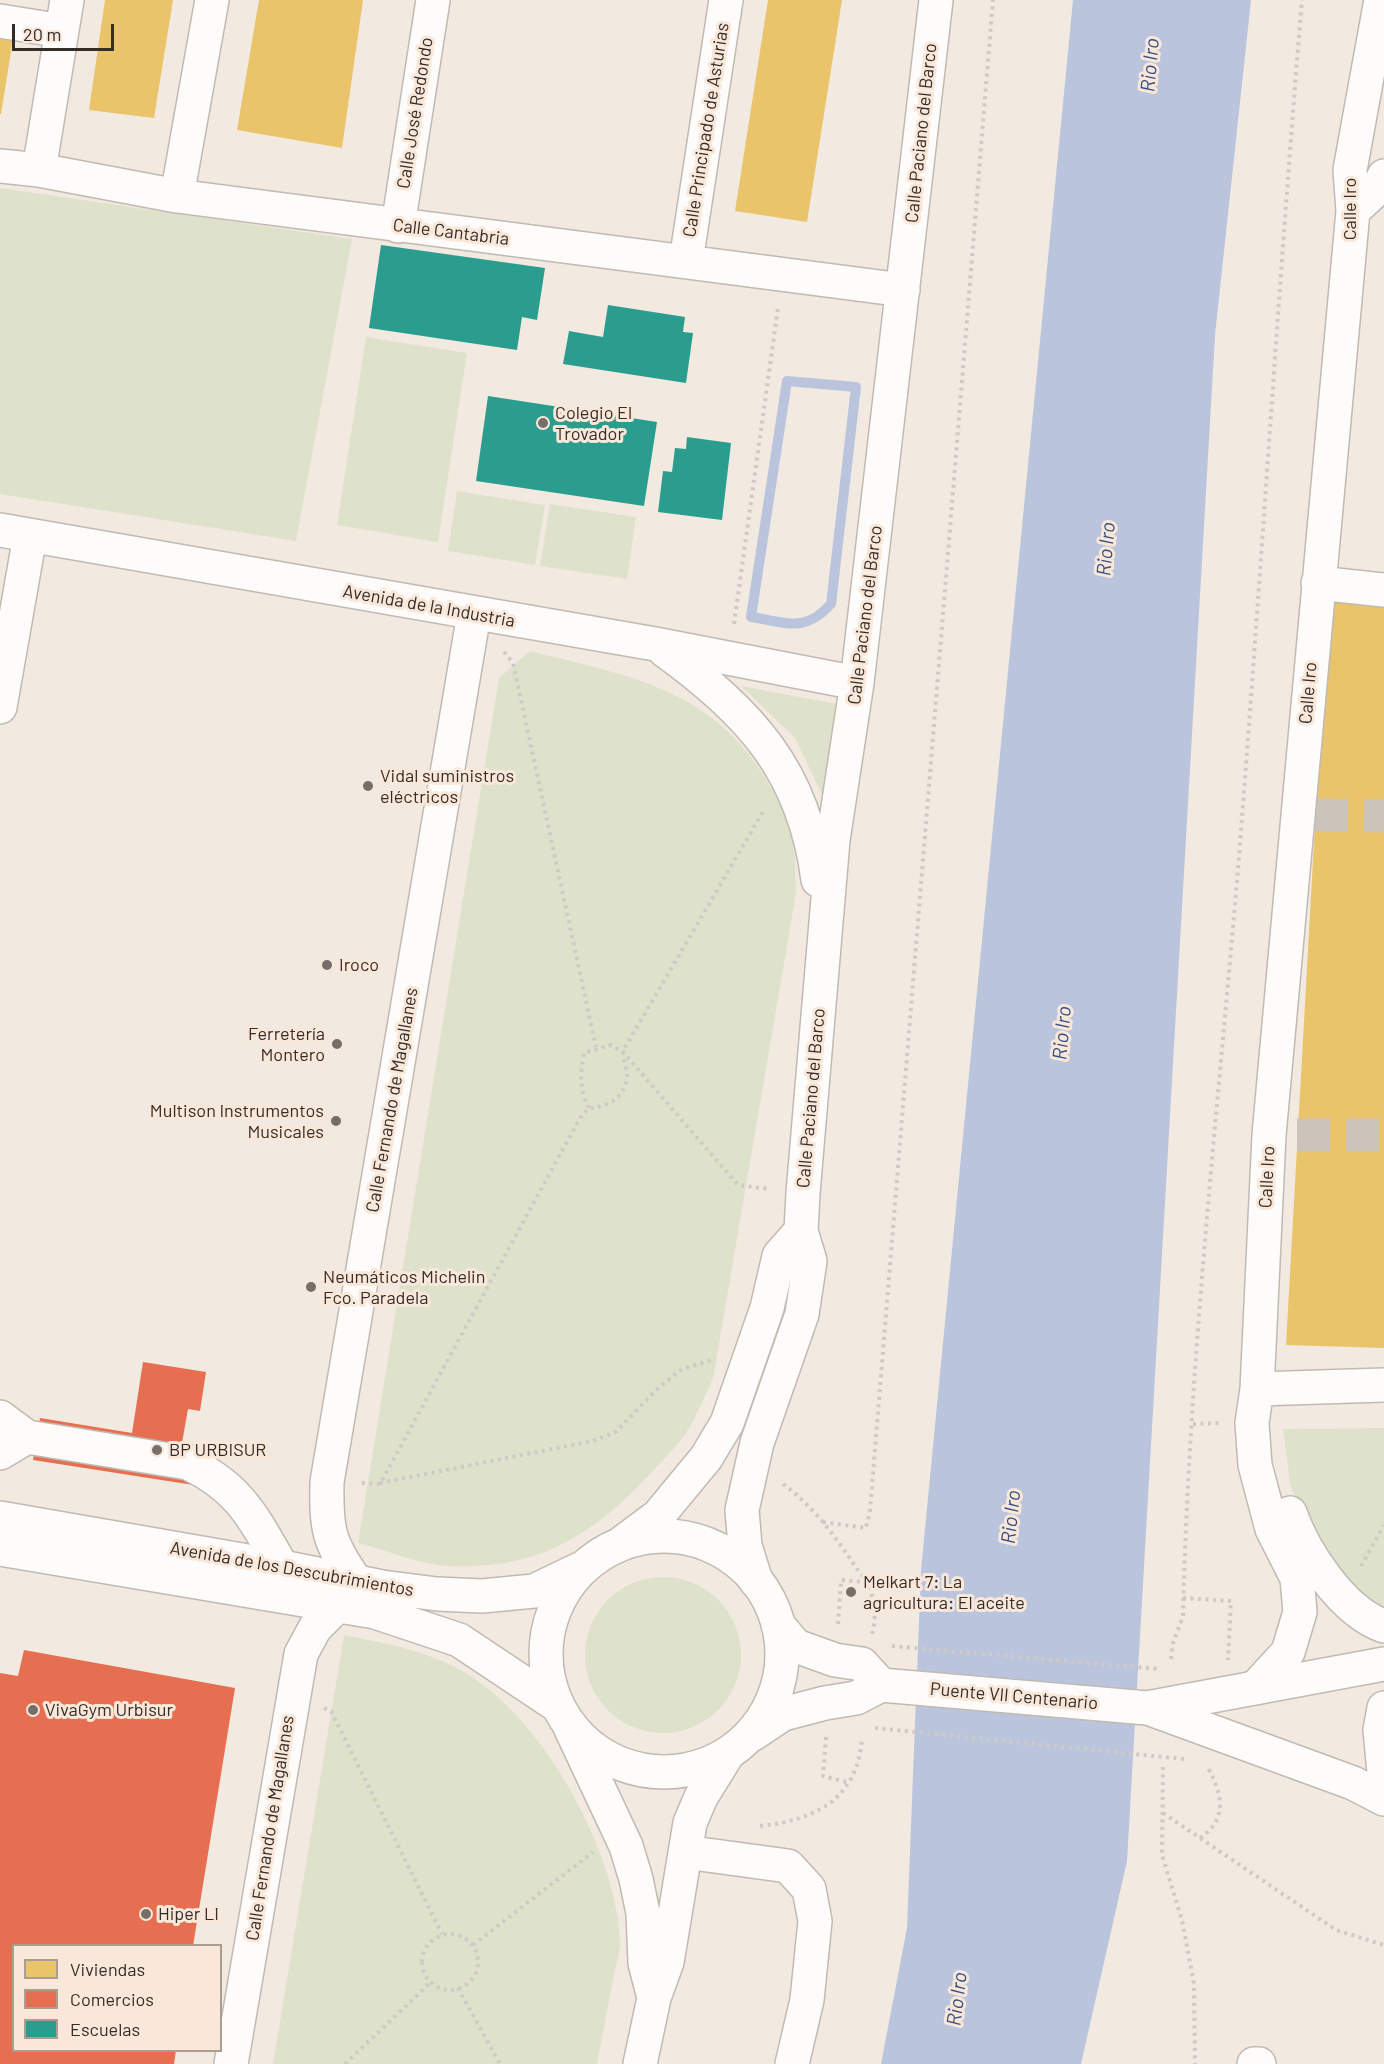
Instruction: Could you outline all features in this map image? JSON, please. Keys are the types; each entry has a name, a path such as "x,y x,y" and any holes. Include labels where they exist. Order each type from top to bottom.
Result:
{"street":[{"path":"177,196 212,0"},
{"name":"Calle José Redondo","path":"398,226 433,0"},
{"name":"Calle Principado de Asturias","path":"686,261 726,0"},
{"name":"Calle Paciano del Barco","path":"756,1581 745,1546 742,1510 757,1443 802,1314 810,1261 801,1232 802,1193 833,840 857,683 936,0"},
{"name":"Calle Iro","path":"1255,1688 1288,1652 1300,1612 1297,1578 1272,1529 1255,1465 1252,1423 1283,1135 1307,814 1318,583 1353,211 1350,170 1381,0"},
{"path":"0,21 65,15 39,170"},
{"path":"1366,84 1371,102 1384,112"},
{"name":"Calle Cantabria","path":"0,166 39,170 177,196 903,290"},
{"path":"1353,211 1379,187 1384,176"},
{"path":"0,708 15,533"},
{"name":"Avenida de la Industria","path":"15,533 655,644 857,683"},
{"path":"1318,583 1384,590"},
{"name":"Calle Fernando de Magallanes","path":"231,2064 291,1699 301,1654 315,1628 346,1592 326,1523 327,1482 474,614"},
{"path":"655,644 704,679 779,761 797,795 814,851 825,928"},
{"path":"654,1998 645,1963 643,1913 636,1879 626,1846 549,1683 545,1658 547,1633 554,1609 581,1568 601,1553 623,1542 658,1516 706,1458 727,1424 767,1308 779,1256 801,1232"},
{"path":"1257,1389 1384,1385"},
{"name":"Calle Iro","path":"1257,1389 1280,1486 1294,1525 1338,1593 1370,1621 1384,1626"},
{"path":"0,1417 13,1445 188,1463 213,1475 234,1491 282,1567"},
{"name":"Avenida de los Descubrimientos","path":"0,1518 282,1567 346,1592 375,1612 459,1640 564,1716 588,1745 608,1758 631,1768 656,1773 681,1772 705,1765 736,1747"},
{"path":"623,1542 655,1536 696,1539 719,1549 739,1563 756,1581 770,1602 778,1625 782,1650 774,1698 762,1720 736,1747 701,1797 690,1823 667,1962 654,1998 640,2064"},
{"name":"Avenida de los Descubrimientos","path":"0,1548 346,1592 382,1587 438,1594 482,1596 534,1590 581,1568"},
{"path":"736,1747 783,1714 856,1698 881,1685 862,1664 835,1660 796,1646 778,1625"},
{"path":"1147,1708 1384,1664"},
{"name":"Puente VII Centenario","path":"881,1685 1147,1708"},
{"path":"1147,1708 1353,1784 1384,1799"},
{"path":"1384,1708 1380,1730 1380,1757 1384,1772"},
{"path":"685,1852 788,1866 810,1889 815,1921 807,2000 792,2064"},
{"path":"1254,2064 1259,2064"}],"path":[{"path":"823,1522 866,1527 870,1511 993,0"},
{"path":"1171,1659 1173,1643 1183,1616 1216,1111 1239,858 1278,287 1302,0"},
{"path":"729,658 783,274"},
{"path":"474,614 513,663 596,1047"},
{"path":"380,1484 579,1118 590,1108 604,1107 618,1097 628,1075 623,1052 786,773"},
{"path":"590,1108 581,1093 580,1073 584,1053 596,1047 611,1045 623,1052 738,1185 802,1193"},
{"path":"327,1482 380,1484 592,1441 616,1432 656,1390 682,1369 712,1359 721,1361"},
{"path":"750,1468 778,1480 799,1496 843,1545 868,1582 875,1616 872,1636"},
{"path":"838,1626 841,1580 868,1582"},
{"path":"1183,1598 1231,1601 1227,1670"},
{"path":"882,1645 1160,1669"},
{"path":"291,1699 331,1711 442,1934"},
{"path":"873,1728 1158,1756"},
{"path":"817,1734 827,1732 823,1776 851,1783"},
{"path":"749,1827 769,1825 812,1813 833,1802 851,1783 857,1768 862,1739"},
{"path":"1200,1838 1210,1831 1221,1809 1217,1786 1203,1761"},
{"path":"1163,1767 1162,1856 1182,1920 1194,1984 1195,2064"},
{"path":"1162,1812 1336,1930 1384,1945"},
{"path":"473,1944 597,1849 626,1846"},
{"path":"442,1934 457,1935 473,1944 478,1961 477,1970 467,1984 445,1990 430,1982 422,1964 424,1951 433,1939 442,1934"},
{"path":"345,2064 430,1982"},
{"path":"459,1988 500,2064"}],"green space":[{"path":"0,188 352,239 296,541 0,494"},
{"path":"366,337 467,353 438,542 337,525"},
{"path":"457,491 545,505 535,565 448,551"},
{"path":"550,504 636,517 627,579 540,566"},
{"path":"530,651 598,668 662,689 691,704 717,722 742,746 764,776 781,806 793,845 796,893 713,1379 689,1428 669,1454 626,1499 581,1533 533,1556 506,1563 446,1566 414,1560 358,1543 499,678"},
{"path":"741,686 837,704 824,799 795,738"},
{"path":"1384,1428 1384,1608 1345,1586 1301,1516 1290,1483 1283,1429"},
{"path":"663,1577 693,1583 718,1600 735,1625 741,1655 735,1685 718,1710 693,1727 663,1733 633,1727 608,1710 591,1685 585,1655 591,1625 608,1600 633,1583"},
{"path":"344,1635 386,1643 426,1655 453,1666 484,1686 514,1713 542,1746 566,1783 587,1823 604,1863 615,1902 620,1939 597,2064 273,2064"}],"water":[{"name":"Rio Iro","path":"1073,0 1251,0 1215,335 1127,1861 1081,2064 881,2064 907,1928 921,1570"}],"building: Viviendas":[{"path":"105,0 173,0 154,118 89,110"},
{"path":"259,0 363,0 342,148 237,130"},
{"path":"768,0 842,0 807,222 735,211"},
{"path":"0,37 13,39 1,114 0,114"},
{"path":"1328,590 1384,596 1384,1348 1286,1345"}],"building: Comercios":[{"path":"143,1362 206,1372 200,1411 188,1409 182,1443 206,1446 200,1486 33,1460 40,1418 132,1433"},
{"path":"24,1650 235,1688 193,1944 12,1944 12,2052 176,2052 174,2064 0,2064 0,1673 18,1676"}],"building: Escuelas":[{"path":"381,245 545,268 537,320 522,317 517,350 369,328"},
{"path":"608,305 685,317 683,332 693,333 686,383 563,364 569,331 603,337"},
{"path":"488,396 657,422 644,506 476,481"},
{"path":"687,437 731,443 722,520 658,512 663,471 672,472 675,448 686,449"}],"waterway":[{"path":"787,381 856,387 831,604 812,619 794,624 751,617 787,381"}],"tunnel":[{"path":"1315,815 1384,816"},
{"path":"1297,1135 1384,1135"}],"place":[{"name":"Colegio El Trovador","path":"543,423"},
{"name":"Vidal suministros eléctricos","path":"368,786"},
{"name":"Iroco","path":"327,965"},
{"name":"Ferretería Montero","path":"337,1044"},
{"name":"Multison Instrumentos Musicales","path":"336,1121"},
{"name":"Neumáticos Michelin Fco. Paradela","path":"311,1287"},
{"name":"BP URBISUR","path":"157,1450"},
{"name":"Melkart 7: La agricultura: El aceite","path":"851,1592"},
{"name":"VivaGym Urbisur","path":"33,1710"},
{"name":"Hiper LI","path":"146,1914"}]}
